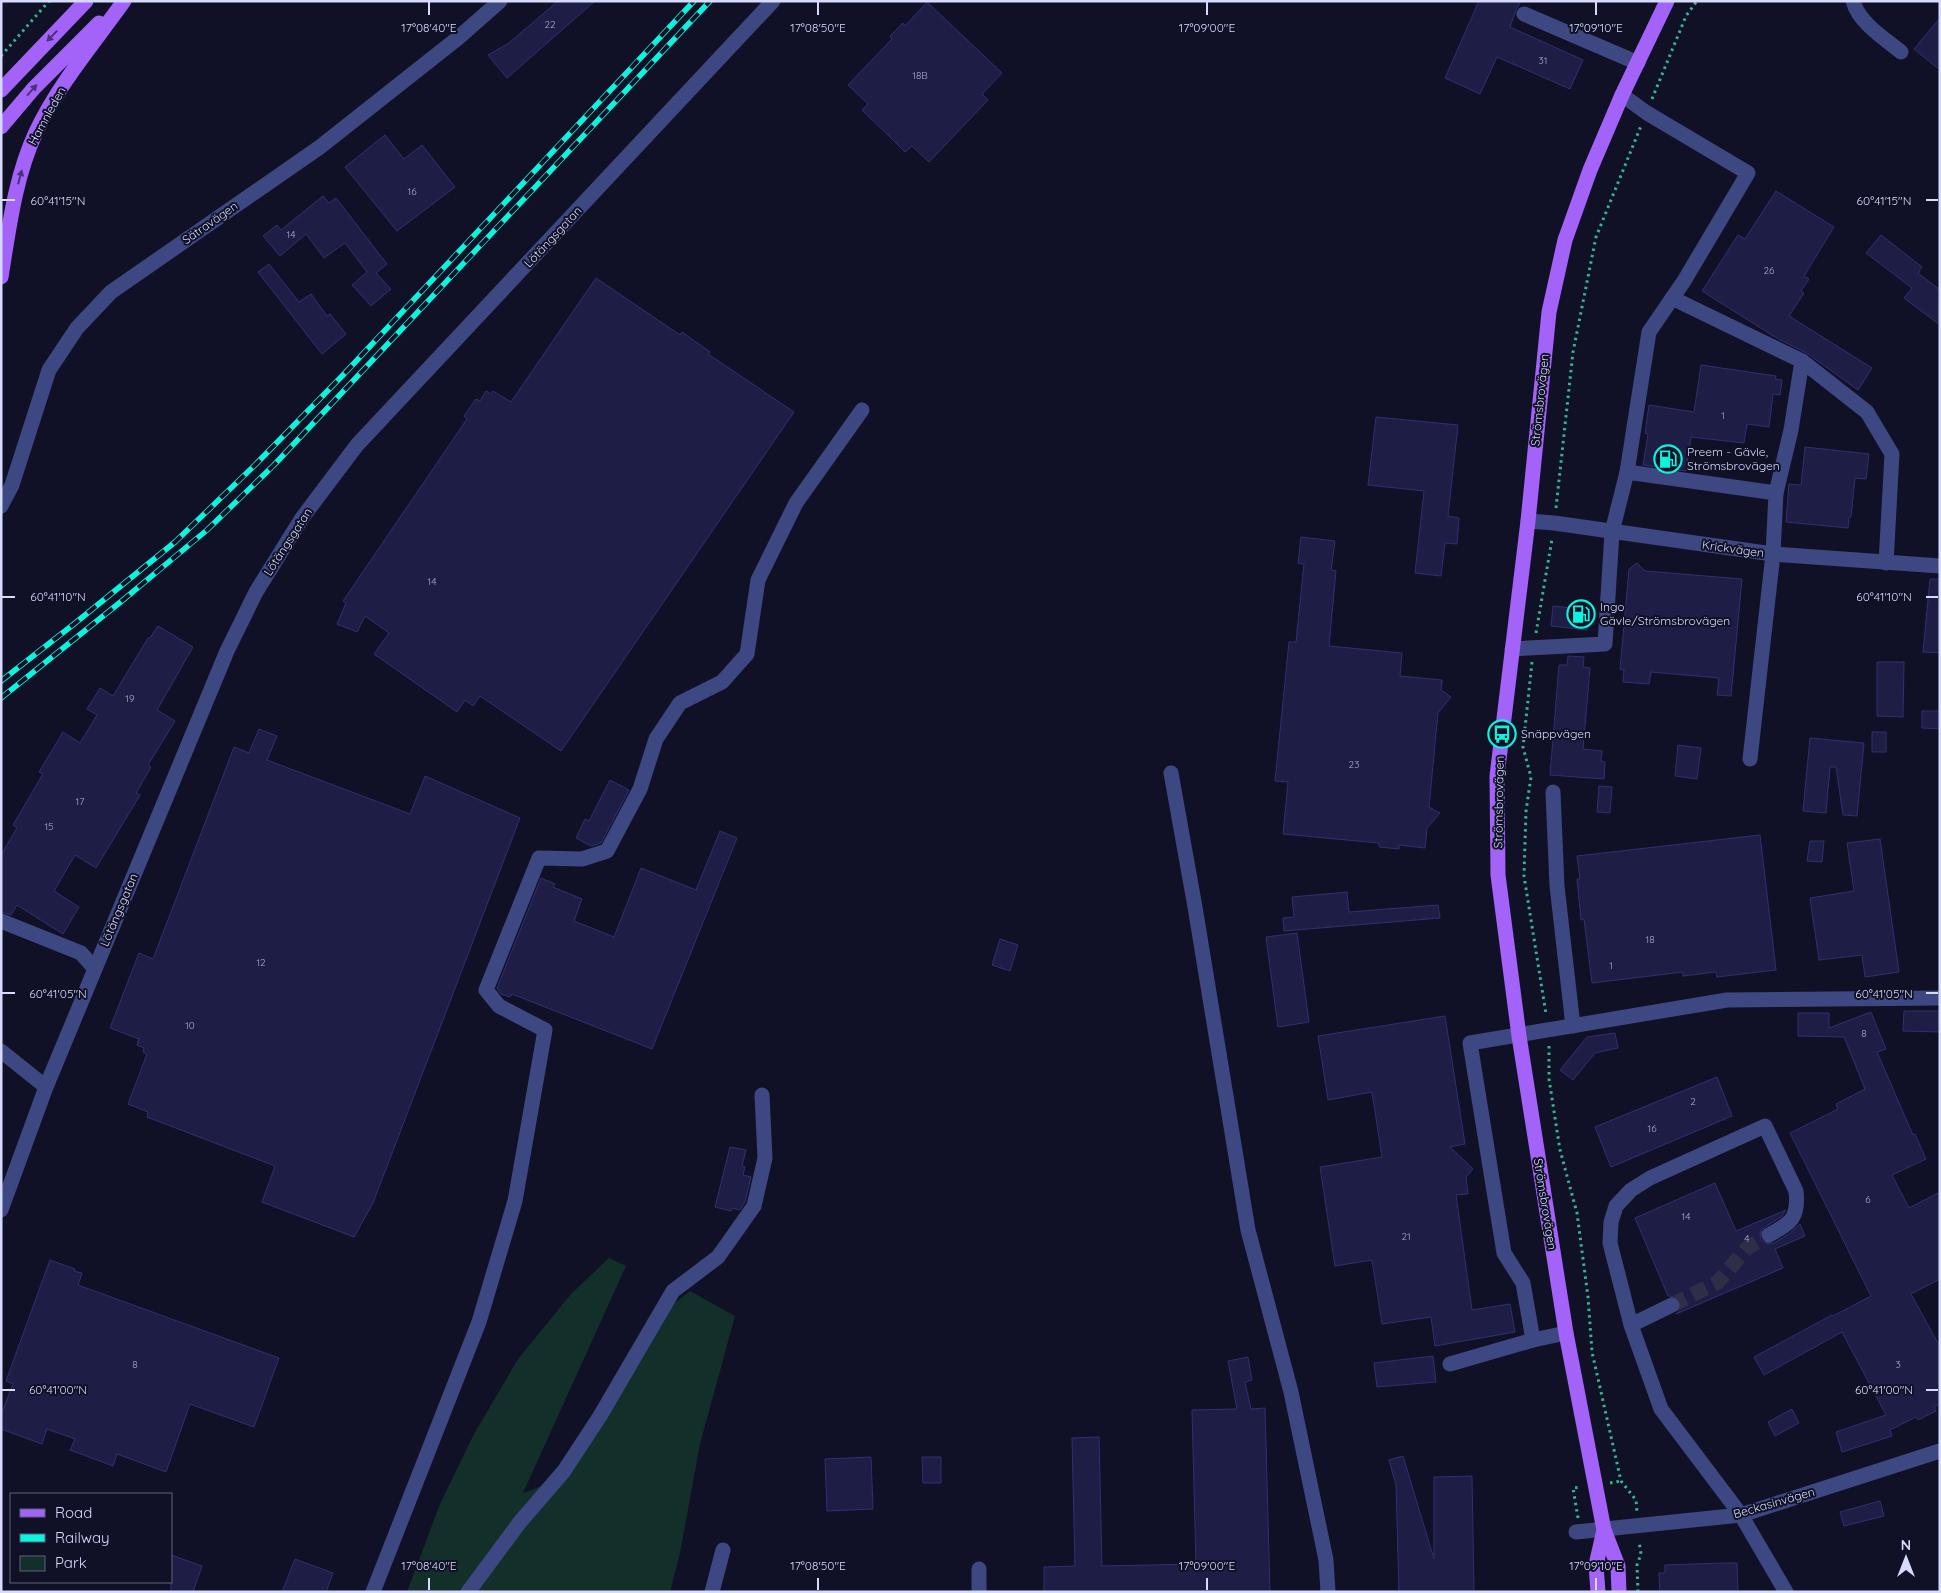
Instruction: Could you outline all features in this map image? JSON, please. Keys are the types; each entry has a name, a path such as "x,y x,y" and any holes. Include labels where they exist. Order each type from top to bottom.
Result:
{"main road":[{"path":"1,90 86,1"},
{"name":"Hamnleden","path":"1,127 34,88 122,1"},
{"name":"Hamnleden","path":"1,277 23,163 36,131 122,1"},
{"name":"Strömsbrovägen","path":"1619,1592 1618,1566 1604,1530 1566,1333 1519,1036 1498,875 1497,776 1528,520 1548,312 1565,240 1590,170 1622,96 1667,1"},
{"name":"Strömsbrovägen","path":"1598,1592 1596,1565 1604,1530"}],"street":[{"name":"Sätravägen","path":"1,506 12,485 49,370 77,328 111,292 320,146 458,38 500,1"},
{"name":"Lötängsgatan","path":"1,1210 46,1087 227,651 256,592 302,518 357,446 773,1"},
{"path":"1853,1 1856,12 1865,22 1901,52"},
{"path":"1524,14 1638,63"},
{"path":"1512,649 1605,644 1612,532 1627,472 1649,332 1684,281 1748,172 1646,113 1622,96"},
{"path":"1672,298 1802,361 1867,412 1892,454 1886,563"},
{"path":"1750,759 1773,554 1776,493 1791,430 1802,361"},
{"path":"373,1592 479,1322 515,1201 545,1030 499,1006 486,990 539,858 582,859 607,851 640,789 656,739 680,703 722,682 747,654 758,580 796,503 862,410"},
{"path":"1627,472 1776,493"},
{"name":"Krickvägen","path":"1528,520 1773,554 1940,566"},
{"path":"1171,773 1195,906 1248,1230 1291,1392 1326,1560 1328,1592"},
{"path":"1553,792 1557,886 1573,1026"},
{"path":"1,921 81,953 95,969"},
{"path":"1533,1340 1523,1283 1504,1253 1470,1043 1727,1000 1940,998"},
{"path":"1,1051 46,1087"},
{"path":"468,1592 520,1522 564,1471 600,1416 673,1291 718,1256 754,1206 766,1158 762,1095"},
{"path":"1770,1235 1788,1225 1797,1210 1797,1202 1796,1192 1765,1126 1650,1178 1631,1190 1616,1206 1611,1222 1610,1243 1631,1325 1661,1409 1741,1516 1786,1592"},
{"path":"1631,1325 1672,1305"},
{"path":"1450,1364 1533,1340 1566,1333"},
{"name":"Beckasinvägen","path":"1576,1532 1741,1516 1940,1451"},
{"path":"712,1592 723,1550"},
{"path":"979,1570 979,1592"}],"path":[{"path":"1,56 49,1"},
{"path":"1638,1592 1637,1566 1640,1554 1636,1500 1622,1481 1592,1352 1588,1297 1577,1214 1560,1150 1549,1079 1548,1030 1524,876 1526,811 1532,777 1523,747 1533,648 1554,523 1573,352 1596,237 1686,16 1697,1"}],"green space":[{"path":"609,1258 626,1266 523,1493 568,1476 671,1306 690,1291 735,1316 700,1444 680,1553 670,1592 407,1592 440,1504 474,1434 518,1359 571,1294"}],"building":[{"path":"558,1 595,1 507,78 488,55 509,43"},
{"path":"1479,1 1521,1 1510,27 1583,60 1570,89 1497,57 1480,94 1445,78"},
{"path":"927,2 1002,73 982,94 988,100 929,162 912,146 905,152 862,110 868,104 848,85 892,39 890,36 903,23 905,26"},
{"path":"1940,18 1940,70 1914,49"},
{"path":"385,135 404,159 422,145 455,187 397,231 345,167"},
{"path":"1776,191 1834,227 1804,276 1809,279 1801,291 1804,293 1789,316 1872,368 1858,390 1808,354 1775,337 1702,291 1738,235 1745,239"},
{"path":"323,196 329,203 336,198 387,264 376,273 391,289 371,306 352,285 367,272 345,243 324,258 306,234 280,256 263,236 277,225 281,230"},
{"path":"1881,235 1922,267 1918,273 1940,290 1940,325 1904,298 1912,288 1866,253"},
{"path":"269,264 299,302 311,294 327,316 330,314 346,334 322,354 258,272"},
{"path":"596,278 680,335 682,332 710,352 708,354 794,412 561,751 480,696 473,706 465,700 457,712 374,654 389,633 365,616 357,632 337,624 346,603 343,601 467,419 464,416 476,399 480,401 486,391 491,394 493,391 511,402"},
{"path":"1701,365 1776,376 1775,379 1782,380 1780,395 1773,394 1769,427 1747,424 1744,443 1691,437 1686,471 1643,465 1648,434 1645,433 1649,405 1694,412"},
{"path":"1376,417 1458,425 1448,516 1459,518 1457,544 1445,543 1441,576 1415,573 1424,491 1368,485"},
{"path":"1805,447 1869,454 1866,479 1855,478 1848,528 1786,522 1789,484 1801,485"},
{"path":"1301,537 1335,541 1331,570 1336,571 1329,646 1402,653 1400,676 1442,680 1441,690 1451,697 1438,713 1429,807 1440,813 1427,828 1425,848 1399,845 1399,849 1379,847 1379,843 1283,834 1288,782 1275,781 1289,642 1296,642 1304,564 1298,563"},
{"path":"1637,563 1645,571 1742,579 1731,696 1717,695 1719,678 1651,672 1649,684 1623,682 1624,670 1620,669 1629,569"},
{"path":"1930,579 1940,579 1940,653 1923,652"},
{"path":"1553,606 1589,610 1587,630 1551,626"},
{"path":"158,626 193,647 157,710 175,721 148,765 151,767 136,793 140,795 96,868 75,855 54,891 79,907 63,934 17,905 11,915 1,912 1,855 17,828 13,825 43,774 39,772 63,732 80,743 97,715 87,709 100,688 113,696 148,638 150,638"},
{"path":"1568,656 1584,657 1583,667 1590,668 1583,749 1602,751 1601,761 1605,762 1604,779 1550,775 1559,665 1567,665"},
{"path":"1877,662 1904,662 1903,717 1877,716"},
{"path":"1922,711 1940,711 1940,729 1922,728"},
{"path":"259,729 277,736 267,760 410,814 425,776 520,818 373,1203 354,1237 262,1202 275,1166 147,1117 148,1112 128,1104 147,1054 143,1052 144,1048 137,1045 139,1039 110,1028 139,953 153,959 234,747 249,753"},
{"path":"1872,732 1886,732 1886,752 1872,752"},
{"path":"1810,738 1864,743 1857,816 1843,815 1836,767 1830,767 1826,813 1803,811"},
{"path":"1678,745 1701,748 1697,779 1675,776"},
{"path":"610,780 629,790 601,843 591,846 576,838 585,819 589,821"},
{"path":"1599,786 1612,787 1610,813 1597,812"},
{"path":"720,831 737,838 652,1049 512,994 510,997 501,994 497,988 541,878 555,884 553,887 582,899 574,921 614,937 641,868 696,890"},
{"path":"1760,835 1776,970 1717,977 1716,972 1683,976 1683,972 1592,983 1584,919 1581,920 1577,879 1580,879 1577,856"},
{"path":"1880,839 1899,972 1865,977 1862,955 1819,960 1810,898 1854,891 1847,843"},
{"path":"1810,841 1824,841 1822,862 1807,861"},
{"path":"1347,892 1349,912 1438,905 1440,918 1284,931 1283,918 1294,917 1292,897"},
{"path":"1297,933 1309,1022 1278,1027 1266,937"},
{"path":"1000,939 1018,945 1010,971 992,965"},
{"path":"1904,1011 1940,1011 1940,1032 1903,1031"},
{"path":"1871,1012 1886,1049 1877,1052 1913,1135 1915,1134 1926,1159 1892,1175 1909,1208 1940,1192 1940,1279 1911,1294 1940,1347 1940,1404 1934,1407 1936,1411 1918,1420 1916,1417 1890,1430 1892,1436 1842,1452 1836,1432 1886,1415 1842,1332 1764,1375 1754,1357 1871,1296 1790,1133 1838,1109 1836,1104 1865,1089 1844,1037 1798,1036 1798,1013 1829,1013 1829,1028"},
{"path":"1445,1016 1465,1144 1450,1147 1473,1169 1466,1177 1468,1194 1456,1195 1472,1310 1510,1304 1515,1332 1435,1346 1431,1317 1382,1324 1372,1260 1335,1266 1320,1167 1382,1157 1372,1092 1328,1100 1318,1036"},
{"path":"1615,1033 1618,1048 1595,1053 1573,1080 1560,1070 1587,1037"},
{"path":"1717,1077 1732,1116 1611,1167 1595,1127"},
{"path":"730,1147 746,1150 742,1166 745,1167 743,1175 751,1177 745,1202 740,1210 732,1208 731,1211 715,1207"},
{"path":"1715,1183 1736,1231 1786,1210 1782,1216 1761,1230 1761,1240 1768,1244 1774,1243 1789,1234 1800,1224 1805,1236 1775,1249 1783,1268 1676,1314 1680,1310 1681,1301 1677,1297 1668,1296 1635,1218"},
{"path":"50,1260 82,1273 78,1285 279,1358 254,1427 190,1404 166,1472 117,1454 113,1466 70,1450 75,1439 47,1429 42,1444 1,1429 1,1415 13,1384 6,1381"},
{"path":"1433,1356 1436,1382 1377,1387 1374,1363"},
{"path":"1248,1357 1252,1380 1245,1382 1251,1409 1265,1408 1270,1592 1044,1592 1044,1567 1075,1566 1072,1438 1099,1437 1102,1566 1196,1564 1192,1410 1237,1409 1228,1361"},
{"path":"1792,1409 1799,1423 1775,1436 1768,1422"},
{"path":"1403,1456 1434,1559 1434,1477 1472,1476 1474,1592 1399,1592 1396,1485 1389,1460"},
{"path":"871,1457 873,1509 827,1511 825,1459"},
{"path":"922,1457 941,1457 941,1483 923,1483"},
{"path":"1880,1501 1884,1516 1844,1526 1840,1512"},
{"path":"172,1555 202,1566 193,1592 171,1592"},
{"path":"295,1559 333,1573 326,1592 282,1592"},
{"path":"1737,1563 1738,1592 1660,1592 1659,1573 1665,1573 1665,1565"}],"tunnel":[{"path":"1672,1305 1718,1282 1747,1248 1769,1235"}],"railway":[{"path":"1,681 175,542 255,465 344,374 694,1"},
{"path":"1,698 207,530 274,465 710,1"}],"place":[{"name":"Preem - Gävle, Strömsbrovägen","path":"1668,459"},
{"name":"Ingo Gävle/Strömsbrovägen","path":"1581,614"},
{"name":"Snäppvägen","path":"1502,734"}]}
